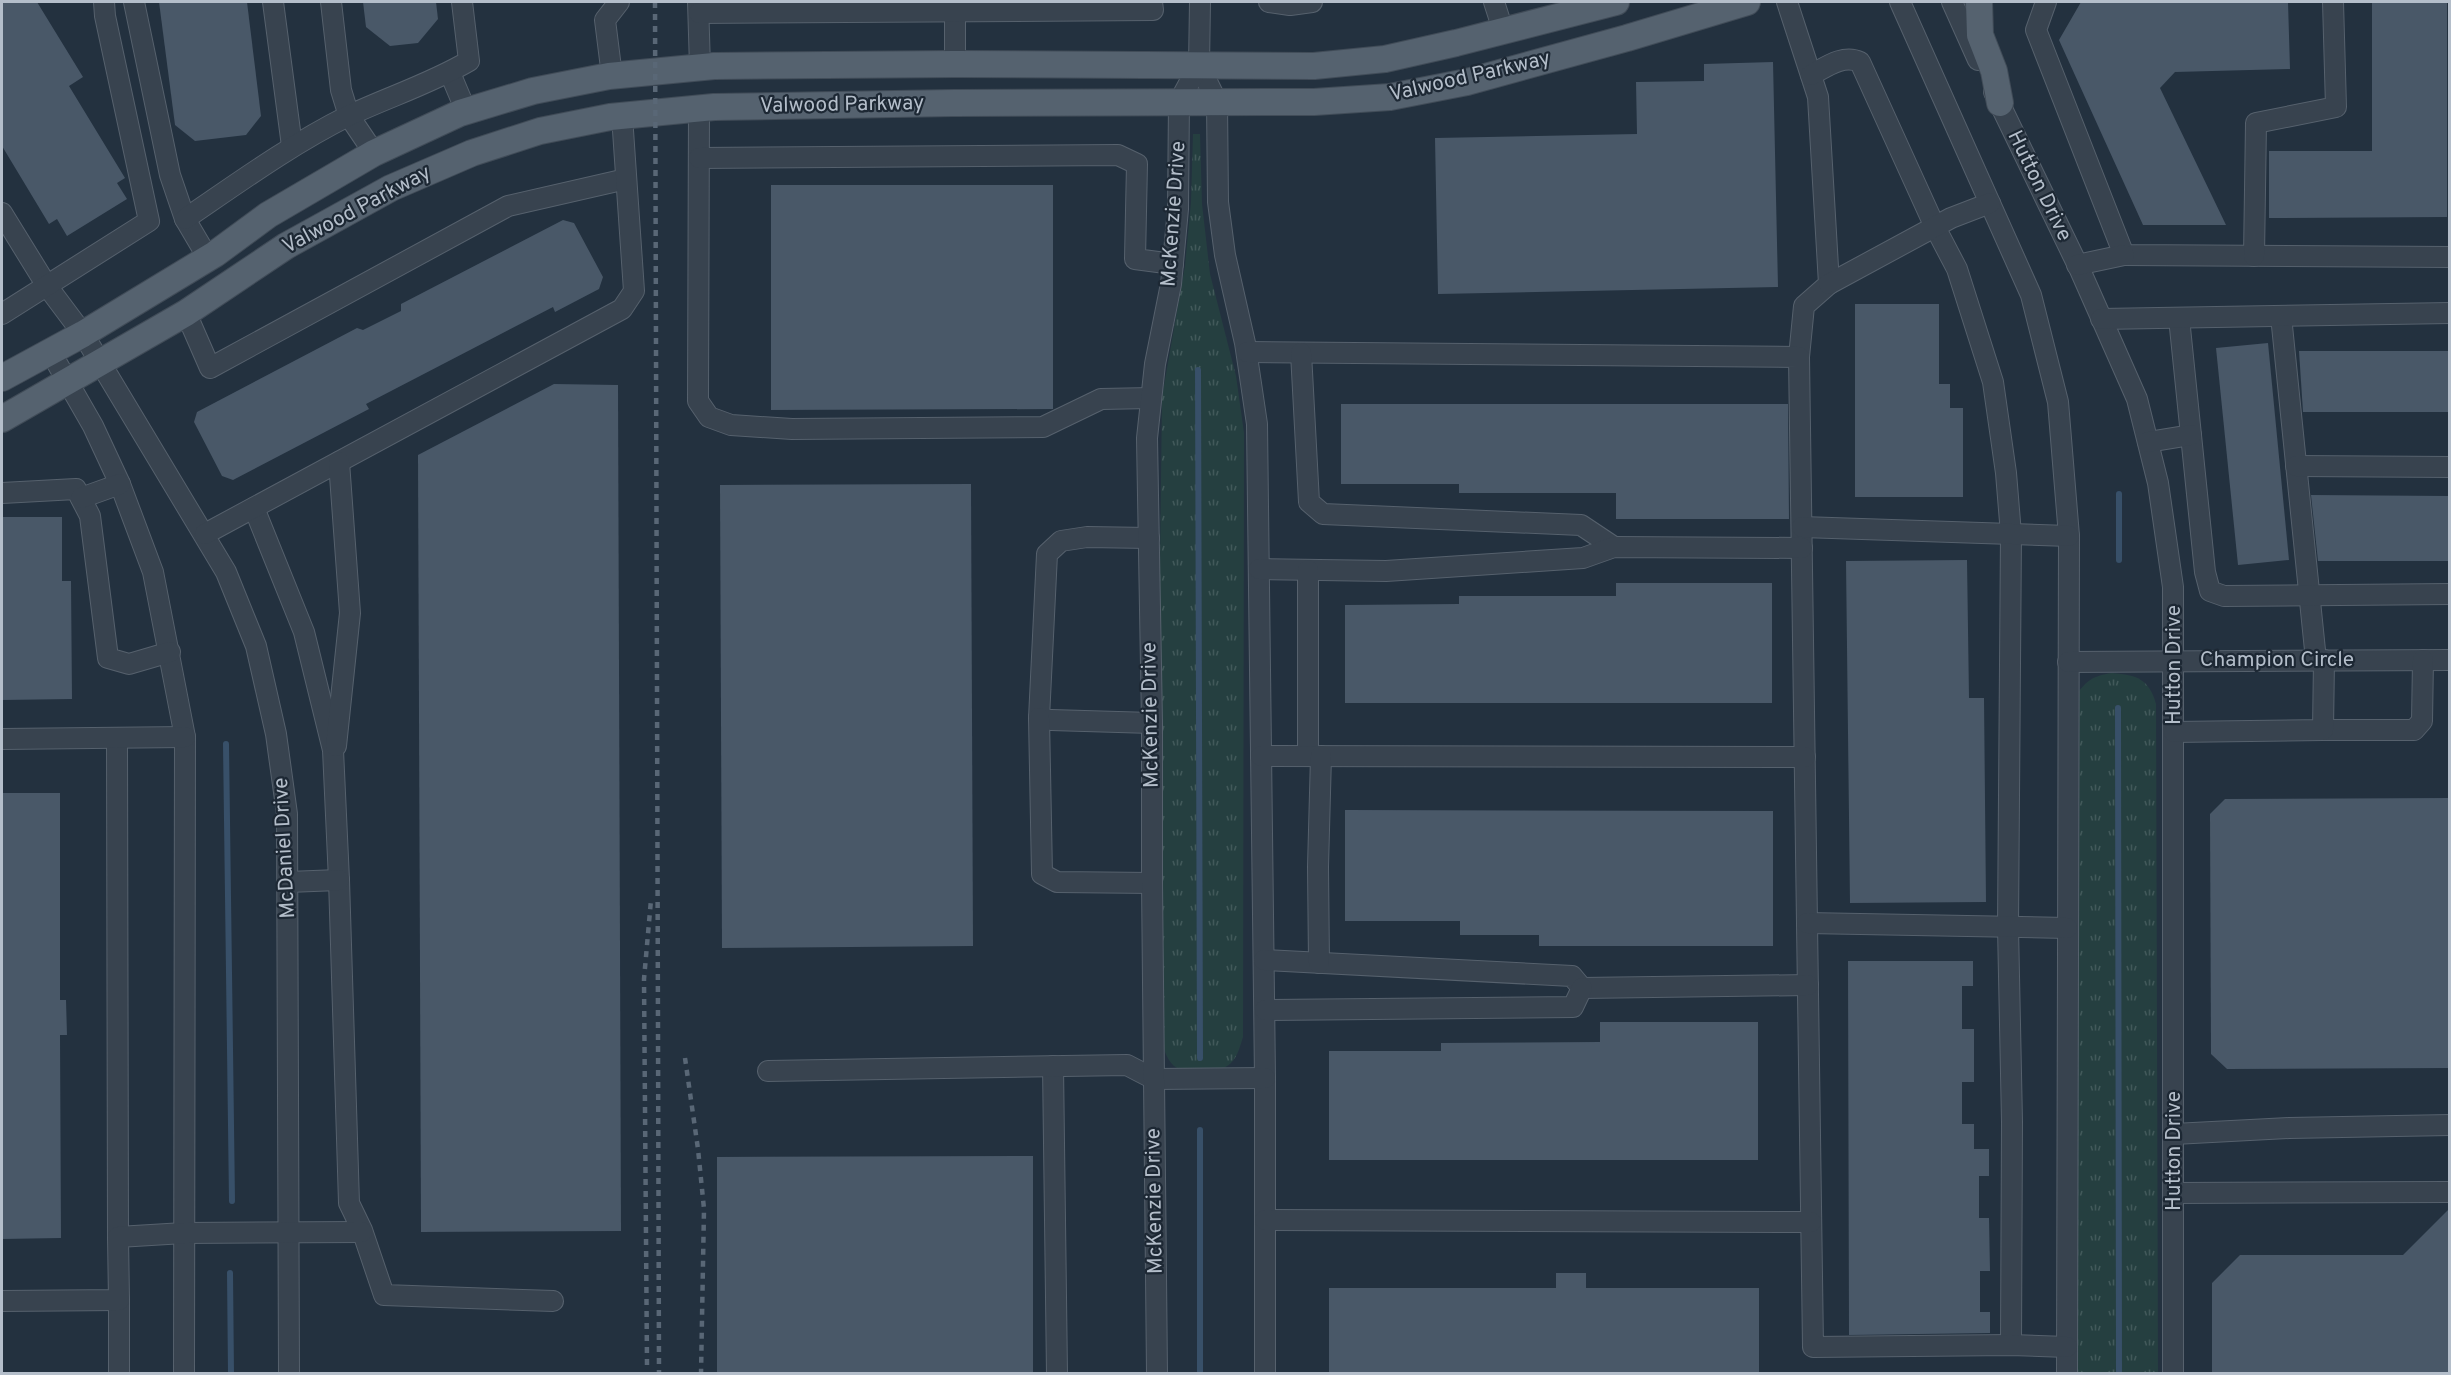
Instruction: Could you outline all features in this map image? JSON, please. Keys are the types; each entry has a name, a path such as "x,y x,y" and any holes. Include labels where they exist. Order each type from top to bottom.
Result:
{"main road":[{"name":"Valwood Parkway","path":"2,378 83,334 208,258 268,215 374,153 466,111 533,91 612,76 700,67 955,64 1314,66 1376,60 1456,43 1616,2"},
{"name":"Valwood Parkway","path":"2,419 186,313 286,246 391,188 472,153 540,131 622,116 699,109 917,103 1314,102 1389,98 1467,82 1747,2"},
{"path":"1979,2 1980,35 1994,71 2000,104"},
{"path":"374,153 391,188"}],"street":[{"path":"2,314 149,221 105,16 104,2"},
{"path":"134,2 170,175 185,219 208,258"},
{"path":"273,2 292,146"},
{"path":"331,2 341,90 349,116 374,153"},
{"path":"185,219 292,146 349,116 450,73 469,62 462,2"},
{"path":"612,76 605,20 620,2"},
{"path":"700,67 698,7 955,11 1153,10 1152,2"},
{"name":"McKenzie Drive","path":"1200,2 1199,65 1217,102 1218,202 1225,255 1247,352 1257,424 1265,1010 1265,1374"},
{"path":"1269,2 1290,5 1312,2"},
{"path":"1494,2 1503,30"},
{"path":"1787,2 1818,97 1829,284"},
{"path":"1900,2 2031,295 2058,402 2069,536 2067,1374"},
{"name":"Hutton Drive","path":"1952,2 2077,265 2137,399 2158,483 2173,587 2173,1374"},
{"path":"2046,2 2036,30 2124,255"},
{"path":"2254,256 2256,123 2336,107 2333,2"},
{"path":"955,11 955,64"},
{"path":"1811,75 1839,61 1851,58 1860,62 1935,227 1957,269 1993,382 2006,473 2011,534 2008,927 2012,1122 2011,1345"},
{"name":"McKenzie Drive","path":"1157,1374 1152,723 1147,438 1151,398 1173,264 1178,209 1179,102 1199,65"},
{"path":"450,73 466,111"},
{"path":"699,109 698,401 709,417 731,425 792,429 1043,428 1101,399 1151,398"},
{"path":"205,534 622,309 634,291 622,116"},
{"path":"699,158 1118,155 1137,164 1135,259 1173,264"},
{"path":"186,313 210,368 508,206 626,179"},
{"path":"1990,203 1935,227 1829,284 1804,306 1799,357 1813,1347 2011,1345 2067,1347"},
{"name":"McDaniel Drive","path":"2,213 47,286 83,334 205,534 226,572 256,646 276,734 286,802 290,1374"},
{"path":"2077,265 2124,255 2450,257"},
{"path":"2101,319 2450,313"},
{"path":"2281,316 2310,594 2320,660 2324,730"},
{"path":"2180,318 2205,572 2210,591 2224,596 2450,594"},
{"path":"50,351 93,426 120,484 153,572 185,737 184,1374"},
{"path":"1247,352 1799,357"},
{"path":"1301,353 1309,502 1323,514 1581,525 1614,547"},
{"path":"2148,442 2191,435"},
{"path":"333,764 350,613 339,462"},
{"path":"2296,466 2450,466"},
{"path":"81,498 120,484"},
{"path":"2,493 76,489 90,516 108,658 129,664 170,652"},
{"path":"254,508 304,632 333,750 349,1203 362,1232 384,1295 553,1301"},
{"path":"1802,527 2069,536"},
{"path":"1149,538 1087,537 1061,541 1047,554 1039,718 1042,874 1057,882 1152,883"},
{"path":"1259,568 1386,571 1583,558 1614,547 1802,549"},
{"path":"1308,570 1319,963"},
{"path":"2174,732 2414,730 2422,722 2423,660"},
{"name":"Champion Circle","path":"2068,662 2450,660"},
{"path":"1039,718 1152,723"},
{"path":"2,740 185,737"},
{"path":"117,738 119,1374"},
{"path":"1261,756 1805,758"},
{"path":"288,882 339,880"},
{"path":"1807,923 2067,928"},
{"path":"1264,960 1572,976 1582,988"},
{"path":"1582,988 1808,985"},
{"path":"1265,1010 1573,1006 1582,988"},
{"path":"768,1071 1127,1065 1154,1079 1265,1078"},
{"path":"1053,1066 1057,1374"},
{"path":"2174,1134 2289,1128 2450,1125"},
{"path":"2174,1193 2448,1192"},
{"path":"1265,1220 1811,1222"},
{"path":"118,1237 184,1233 362,1232"},
{"path":"2,1301 119,1300"}],"green space":[{"path":"1193,134 1200,134 1202,204 1210,274 1236,376 1244,433 1243,1037 1231,1063 1219,1070 1203,1073 1195,1073 1174,1066 1167,1056 1160,1036 1159,652 1162,397 1185,266 1191,202"},
{"path":"2112,673 2128,675 2141,680 2150,689 2156,704 2158,1373 2075,1374 2076,695 2091,679"}],"building":[{"path":"2,2 37,2 83,77 69,86 125,178 117,183 127,199 67,236 57,219 49,224 2,146"},
{"path":"159,2 247,2 261,116 246,135 195,141 175,125"},
{"path":"363,2 436,2 438,19 418,43 390,46 366,27"},
{"path":"2081,2 2288,2 2290,69 2175,72 2160,88 2226,225 2143,225 2059,40"},
{"path":"2372,2 2447,2 2447,217 2269,218 2269,151 2372,151"},
{"path":"1773,62 1778,287 1438,294 1435,138 1637,134 1636,82 1704,81 1704,64"},
{"path":"771,185 1053,185 1053,409 771,410"},
{"path":"563,220 574,223 603,277 599,289 555,312 553,307 366,404 369,409 233,480 222,476 194,422 197,412 357,328 363,330 401,311 401,304"},
{"path":"1855,304 1939,304 1939,384 1950,384 1950,408 1963,408 1963,497 1855,497"},
{"path":"2268,343 2289,560 2238,565 2216,348"},
{"path":"2299,351 2450,351 2450,412 2303,412"},
{"path":"554,384 618,385 621,1231 421,1232 418,455"},
{"path":"1341,404 1788,404 1789,519 1616,519 1616,493 1459,493 1459,484 1341,484"},
{"path":"971,484 973,946 722,948 720,485"},
{"path":"2311,495 2450,496 2450,561 2318,561"},
{"path":"2,517 62,517 62,581 71,581 72,699 2,700"},
{"path":"1967,560 1969,698 1984,698 1986,902 1850,903 1846,561"},
{"path":"1616,583 1772,583 1772,703 1345,703 1345,605 1459,604 1459,596 1616,596"},
{"path":"2,793 60,793 60,1000 66,1000 67,1035 60,1035 61,1238 2,1239"},
{"path":"2450,798 2450,1068 2227,1069 2211,1054 2210,814 2225,799"},
{"path":"1345,810 1773,811 1773,946 1539,946 1539,935 1460,935 1460,921 1345,921"},
{"path":"1848,961 1973,961 1973,986 1962,986 1962,1029 1974,1029 1974,1082 1962,1082 1962,1124 1974,1124 1974,1149 1989,1149 1989,1176 1979,1176 1979,1218 1989,1218 1990,1271 1980,1271 1980,1312 1990,1312 1990,1333 1849,1335"},
{"path":"1600,1022 1758,1022 1758,1160 1329,1160 1329,1051 1441,1051 1441,1043 1600,1042"},
{"path":"1033,1156 1033,1374 717,1374 717,1157"},
{"path":"2450,1208 2450,1374 2212,1374 2212,1283 2240,1255 2403,1255"},
{"path":"1556,1273 1586,1273 1586,1288 1759,1288 1759,1374 1329,1374 1329,1288 1556,1288"}],"waterway":[{"path":"1198,370 1200,1058"},
{"path":"2119,494 2119,560"},
{"path":"2118,708 2119,1374"},
{"path":"226,744 232,1201"},
{"path":"1200,1130 1200,1374"},
{"path":"230,1273 231,1374"}],"railway":[{"path":"655,2 659,1374"},
{"path":"647,1365 644,979 651,900"},
{"path":"685,1058 704,1209 701,1374"}]}
